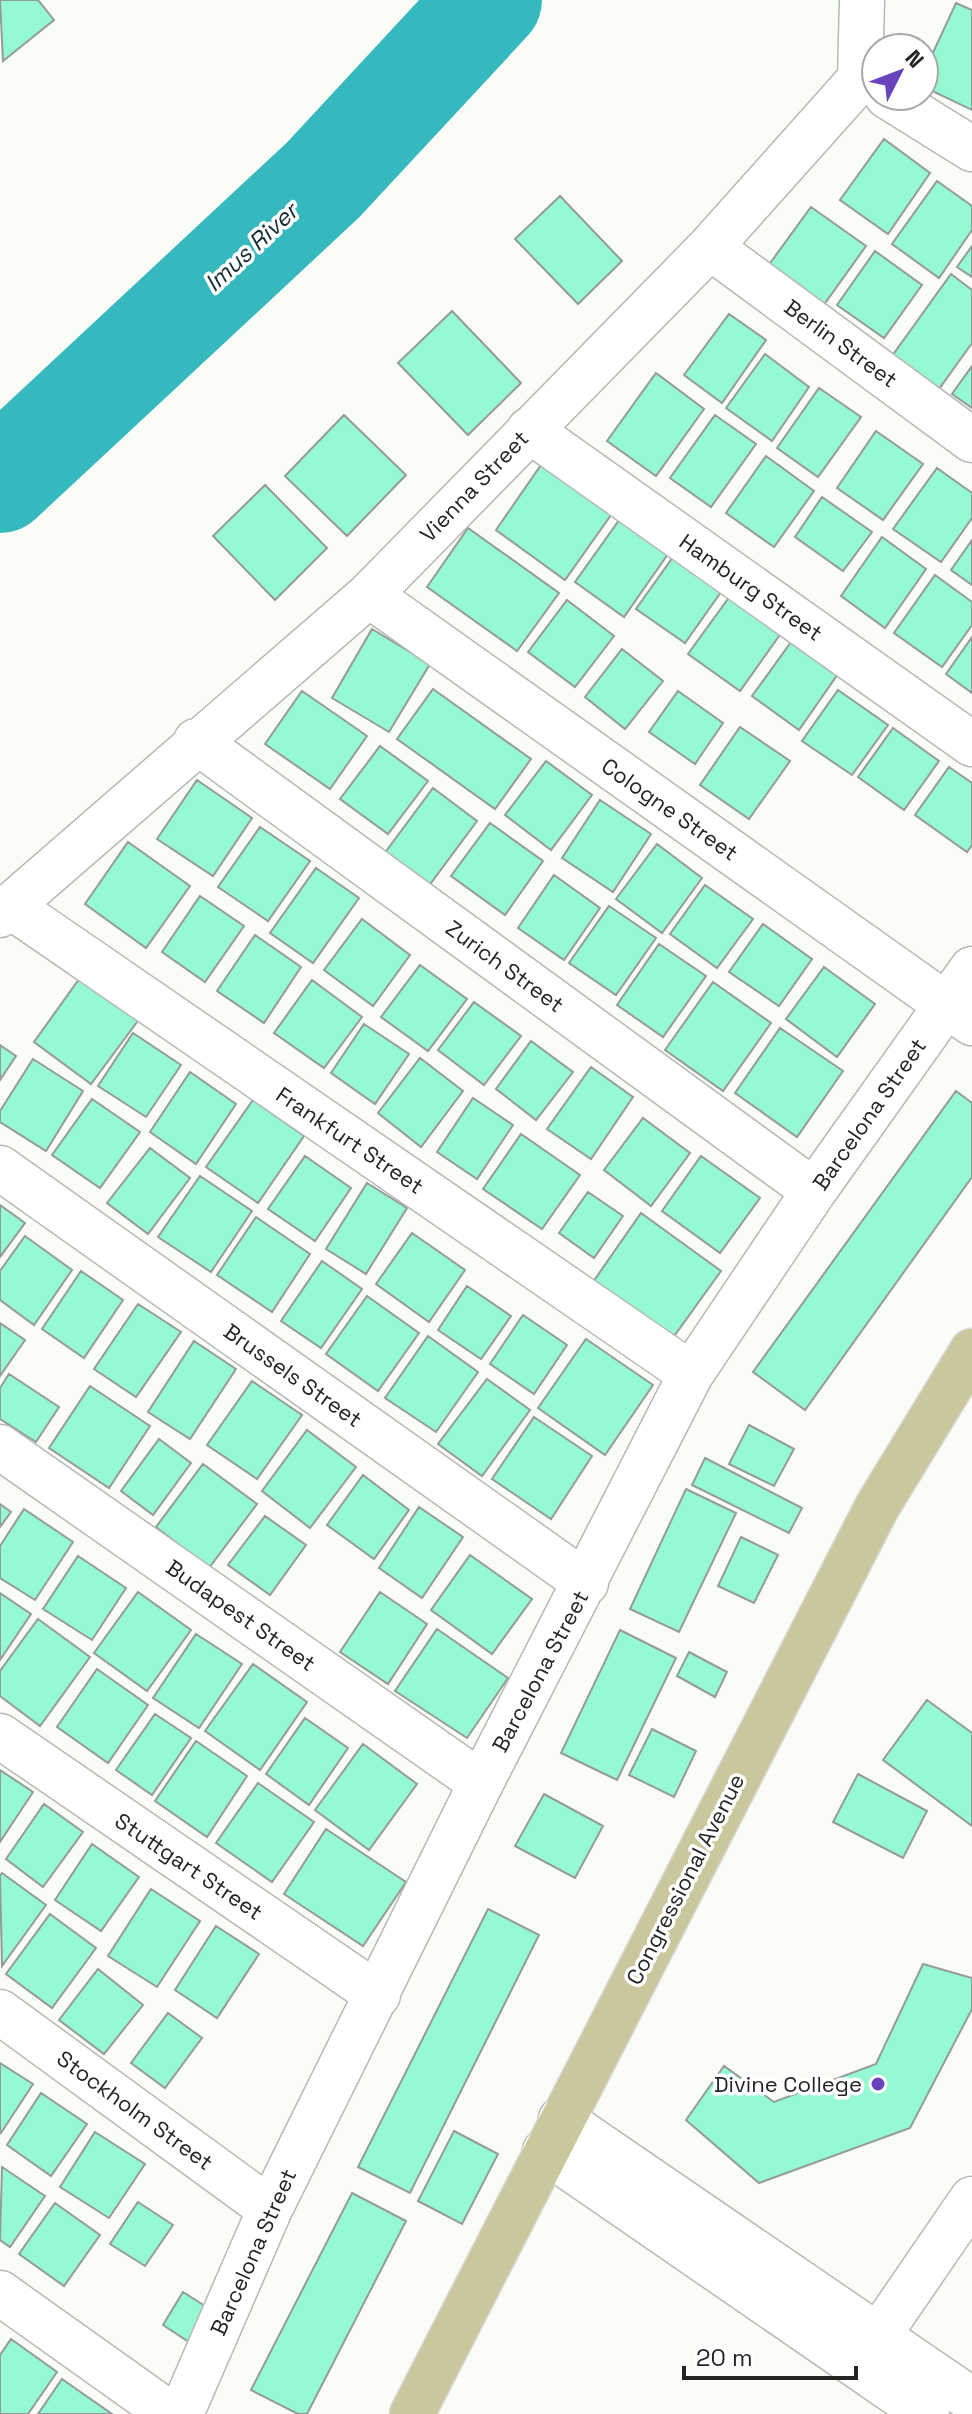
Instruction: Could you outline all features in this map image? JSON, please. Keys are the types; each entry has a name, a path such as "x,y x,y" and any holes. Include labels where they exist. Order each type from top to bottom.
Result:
{"main road":[{"name":"Congressional Avenue","path":"412,2414 877,1507 972,1351"}],"street":[{"path":"862,0 867,32"},
{"name":"Vienna Street","path":"5,911 196,741 369,595 710,247 860,102"},
{"path":"913,112 972,149"},
{"name":"Berlin Street","path":"710,247 972,440"},
{"name":"Hamburg Street","path":"529,430 972,744"},
{"name":"Cologne Street","path":"369,595 959,1014"},
{"name":"Zurich Street","path":"196,741 814,1191"},
{"name":"Frankfurt Street","path":"5,911 691,1374"},
{"name":"Barcelona Street","path":"181,2414 270,2209 481,1783 691,1374 814,1191 959,1014 972,969"},
{"name":"Brussels Street","path":"0,1168 586,1583"},
{"name":"Budapest Street","path":"0,1447 481,1783"},
{"name":"Stuttgart Street","path":"0,1736 378,1995"},
{"name":"Stockholm Street","path":"0,2012 270,2209"},
{"path":"553,2135 868,2351 972,2400"},
{"path":"868,2351 972,2199"},
{"path":"0,2293 170,2414"},
{"path":"868,2351 927,2414"}],"building":[{"path":"0,0 38,0 54,20 3,61"},
{"path":"956,3 972,10 972,110 940,95 940,38"},
{"path":"884,139 930,173 888,234 840,200"},
{"path":"937,181 972,206 972,230 939,278 892,244"},
{"path":"560,196 622,261 578,304 515,239"},
{"path":"811,207 866,246 823,306 768,266"},
{"path":"972,246 972,277 957,267"},
{"path":"875,251 922,285 884,338 837,305"},
{"path":"951,274 972,290 972,343 939,389 892,356"},
{"path":"452,311 521,383 468,435 398,363"},
{"path":"729,314 766,340 722,403 684,375"},
{"path":"765,354 809,387 772,441 726,408"},
{"path":"972,366 972,408 952,394"},
{"path":"656,373 704,409 656,476 607,441"},
{"path":"819,388 861,417 818,477 777,448"},
{"path":"344,415 406,475 347,536 285,476"},
{"path":"715,415 756,444 711,507 670,478"},
{"path":"876,431 923,464 883,520 837,488"},
{"path":"766,456 814,491 774,547 726,513"},
{"path":"541,465 611,515 565,580 496,530"},
{"path":"937,468 972,493 972,518 941,562 893,529"},
{"path":"265,485 327,548 275,600 213,536"},
{"path":"822,497 872,532 843,571 795,537"},
{"path":"620,519 668,554 624,617 575,582"},
{"path":"468,528 559,593 517,651 427,587"},
{"path":"882,537 926,569 885,628 841,596"},
{"path":"972,540 972,585 951,570"},
{"path":"673,557 721,592 685,643 636,609"},
{"path":"935,575 972,602 972,625 942,667 894,633"},
{"path":"733,592 784,629 740,691 688,654"},
{"path":"567,600 614,636 575,687 528,652"},
{"path":"372,629 430,664 389,732 332,698"},
{"path":"972,637 972,693 946,674"},
{"path":"794,638 840,671 799,730 752,696"},
{"path":"622,649 663,681 625,729 585,697"},
{"path":"433,689 531,759 495,809 397,739"},
{"path":"838,690 888,725 852,775 802,741"},
{"path":"302,691 367,736 330,789 265,744"},
{"path":"678,691 723,723 695,764 649,732"},
{"path":"740,727 790,761 749,819 700,785"},
{"path":"893,728 939,761 904,810 858,777"},
{"path":"380,746 428,781 388,834 340,799"},
{"path":"546,761 592,795 551,850 505,815"},
{"path":"949,767 972,783 972,845 967,852 915,815"},
{"path":"197,780 252,818 213,876 157,839"},
{"path":"433,788 477,821 428,887 384,854"},
{"path":"600,800 651,834 613,892 562,858"},
{"path":"490,823 543,861 505,915 451,876"},
{"path":"260,827 310,861 268,921 218,887"},
{"path":"128,842 190,886 146,948 85,904"},
{"path":"657,844 702,878 662,933 616,899"},
{"path":"316,868 359,898 313,963 270,933"},
{"path":"554,875 600,908 564,960 518,928"},
{"path":"705,885 753,919 717,968 670,934"},
{"path":"200,896 244,926 205,982 162,952"},
{"path":"609,906 656,938 616,995 569,963"},
{"path":"362,919 410,955 373,1006 324,970"},
{"path":"763,924 812,959 779,1006 729,972"},
{"path":"255,935 301,967 264,1023 217,991"},
{"path":"659,944 706,976 663,1037 617,1005"},
{"path":"420,965 467,999 428,1051 381,1017"},
{"path":"824,967 875,1004 837,1057 786,1019"},
{"path":"82,975 140,1018 91,1084 34,1042"},
{"path":"312,980 362,1017 324,1068 274,1033"},
{"path":"713,982 771,1023 723,1091 665,1050"},
{"path":"474,1002 521,1036 484,1085 438,1050"},
{"path":"364,1024 409,1054 375,1104 331,1073"},
{"path":"780,1028 843,1071 797,1137 735,1093"},
{"path":"133,1033 181,1065 146,1117 98,1086"},
{"path":"531,1041 573,1072 536,1120 496,1089"},
{"path":"0,1045 16,1056 0,1080"},
{"path":"420,1058 463,1091 421,1147 378,1113"},
{"path":"33,1059 83,1091 46,1151 0,1122 0,1111"},
{"path":"591,1067 633,1097 591,1159 547,1129"},
{"path":"190,1072 236,1104 196,1164 150,1132"},
{"path":"956,1091 972,1103 972,1177 805,1410 753,1372"},
{"path":"473,1098 513,1125 477,1179 437,1152"},
{"path":"92,1099 140,1132 100,1188 52,1155"},
{"path":"253,1100 304,1136 258,1203 206,1167"},
{"path":"643,1118 690,1153 651,1206 604,1170"},
{"path":"521,1134 580,1175 542,1229 483,1189"},
{"path":"150,1148 190,1178 148,1234 107,1203"},
{"path":"305,1156 351,1188 315,1241 268,1209"},
{"path":"701,1156 760,1198 720,1253 662,1211"},
{"path":"200,1176 252,1211 211,1272 158,1237"},
{"path":"367,1183 407,1208 366,1274 326,1249"},
{"path":"588,1192 623,1216 594,1258 559,1233"},
{"path":"0,1205 25,1223 0,1257"},
{"path":"641,1213 721,1271 672,1339 593,1282"},
{"path":"256,1217 310,1254 272,1312 217,1275"},
{"path":"412,1233 465,1270 429,1322 376,1284"},
{"path":"25,1236 72,1270 34,1325 0,1300 0,1271"},
{"path":"322,1261 362,1289 321,1348 281,1321"},
{"path":"81,1271 123,1300 84,1358 42,1329"},
{"path":"467,1286 511,1316 481,1359 438,1330"},
{"path":"367,1296 419,1333 378,1391 326,1354"},
{"path":"138,1304 181,1332 136,1397 94,1369"},
{"path":"523,1315 567,1345 534,1394 490,1364"},
{"path":"0,1323 25,1340 0,1376"},
{"path":"428,1336 478,1372 436,1432 385,1398"},
{"path":"586,1339 653,1385 605,1455 538,1408"},
{"path":"194,1341 236,1369 190,1439 148,1412"},
{"path":"9,1374 59,1407 36,1442 0,1419 0,1388"},
{"path":"487,1379 530,1410 482,1476 438,1444"},
{"path":"252,1381 302,1415 257,1479 207,1445"},
{"path":"90,1386 150,1426 109,1488 49,1448"},
{"path":"534,1417 592,1456 551,1519 492,1479"},
{"path":"749,1425 794,1449 774,1486 729,1464"},
{"path":"307,1430 356,1467 310,1528 262,1491"},
{"path":"159,1439 191,1463 153,1515 121,1491"},
{"path":"705,1458 802,1508 789,1533 692,1485"},
{"path":"203,1464 257,1504 209,1568 156,1527"},
{"path":"363,1475 409,1510 374,1559 327,1525"},
{"path":"686,1489 736,1513 679,1632 630,1609"},
{"path":"0,1504 11,1512 0,1527"},
{"path":"419,1507 463,1537 422,1598 379,1568"},
{"path":"24,1509 73,1542 35,1600 0,1578 0,1546"},
{"path":"265,1516 306,1545 270,1595 228,1565"},
{"path":"741,1537 778,1555 754,1603 718,1586"},
{"path":"470,1555 532,1599 492,1654 431,1610"},
{"path":"78,1556 126,1588 92,1640 43,1609"},
{"path":"138,1592 191,1630 147,1691 94,1653"},
{"path":"380,1592 427,1624 388,1684 340,1652"},
{"path":"0,1593 31,1614 0,1660"},
{"path":"38,1619 90,1657 40,1726 0,1696 0,1671"},
{"path":"437,1629 508,1678 467,1738 395,1691"},
{"path":"620,1630 676,1658 617,1780 561,1753"},
{"path":"196,1634 242,1664 199,1728 153,1698"},
{"path":"689,1652 727,1672 715,1697 677,1676"},
{"path":"253,1664 307,1702 260,1770 205,1731"},
{"path":"97,1669 148,1705 108,1763 57,1727"},
{"path":"927,1700 972,1733 972,1826 883,1760"},
{"path":"155,1714 191,1738 152,1795 116,1770"},
{"path":"305,1718 348,1748 309,1805 266,1774"},
{"path":"652,1729 696,1751 674,1797 629,1775"},
{"path":"196,1741 247,1776 207,1837 155,1801"},
{"path":"363,1744 417,1784 369,1850 315,1810"},
{"path":"0,1770 33,1792 0,1842"},
{"path":"858,1774 927,1811 903,1858 833,1822"},
{"path":"258,1783 314,1822 272,1882 216,1843"},
{"path":"544,1794 603,1826 575,1878 515,1846"},
{"path":"44,1804 83,1832 43,1887 6,1859"},
{"path":"326,1829 406,1882 363,1946 284,1894"},
{"path":"92,1844 139,1877 101,1931 55,1900"},
{"path":"2,1873 46,1905 2,1966 0,1876"},
{"path":"151,1889 200,1921 157,1987 108,1956"},
{"path":"488,1909 539,1935 410,2193 358,2167"},
{"path":"50,1914 96,1948 52,2008 6,1974"},
{"path":"216,1926 259,1954 217,2018 175,1990"},
{"name":"Divine College","path":"923,1964 972,1978 972,2009 910,2128 759,2183 686,2120 724,2066 774,2102 876,2064"},
{"path":"98,1969 143,2005 104,2054 59,2020"},
{"path":"168,2013 202,2038 165,2088 131,2063"},
{"path":"0,2063 33,2084 1,2133 0,2132"},
{"path":"41,2093 87,2124 51,2176 7,2145"},
{"path":"454,2131 498,2154 462,2224 418,2201"},
{"path":"95,2132 145,2164 109,2218 60,2187"},
{"path":"2,2167 45,2196 10,2247 0,2240"},
{"path":"352,2193 406,2221 307,2414 298,2414 251,2390"},
{"path":"138,2202 173,2225 145,2266 110,2244"},
{"path":"55,2203 100,2235 64,2286 19,2254"},
{"path":"183,2292 213,2311 192,2344 163,2325"},
{"path":"11,2339 57,2372 28,2414 0,2414 0,2355"},
{"path":"62,2379 112,2414 38,2414"}],"waterway":[{"name":"Imus River","path":"0,481 323,180 490,0"}],"place":[{"name":"Divine College","path":"878,2084"}]}
